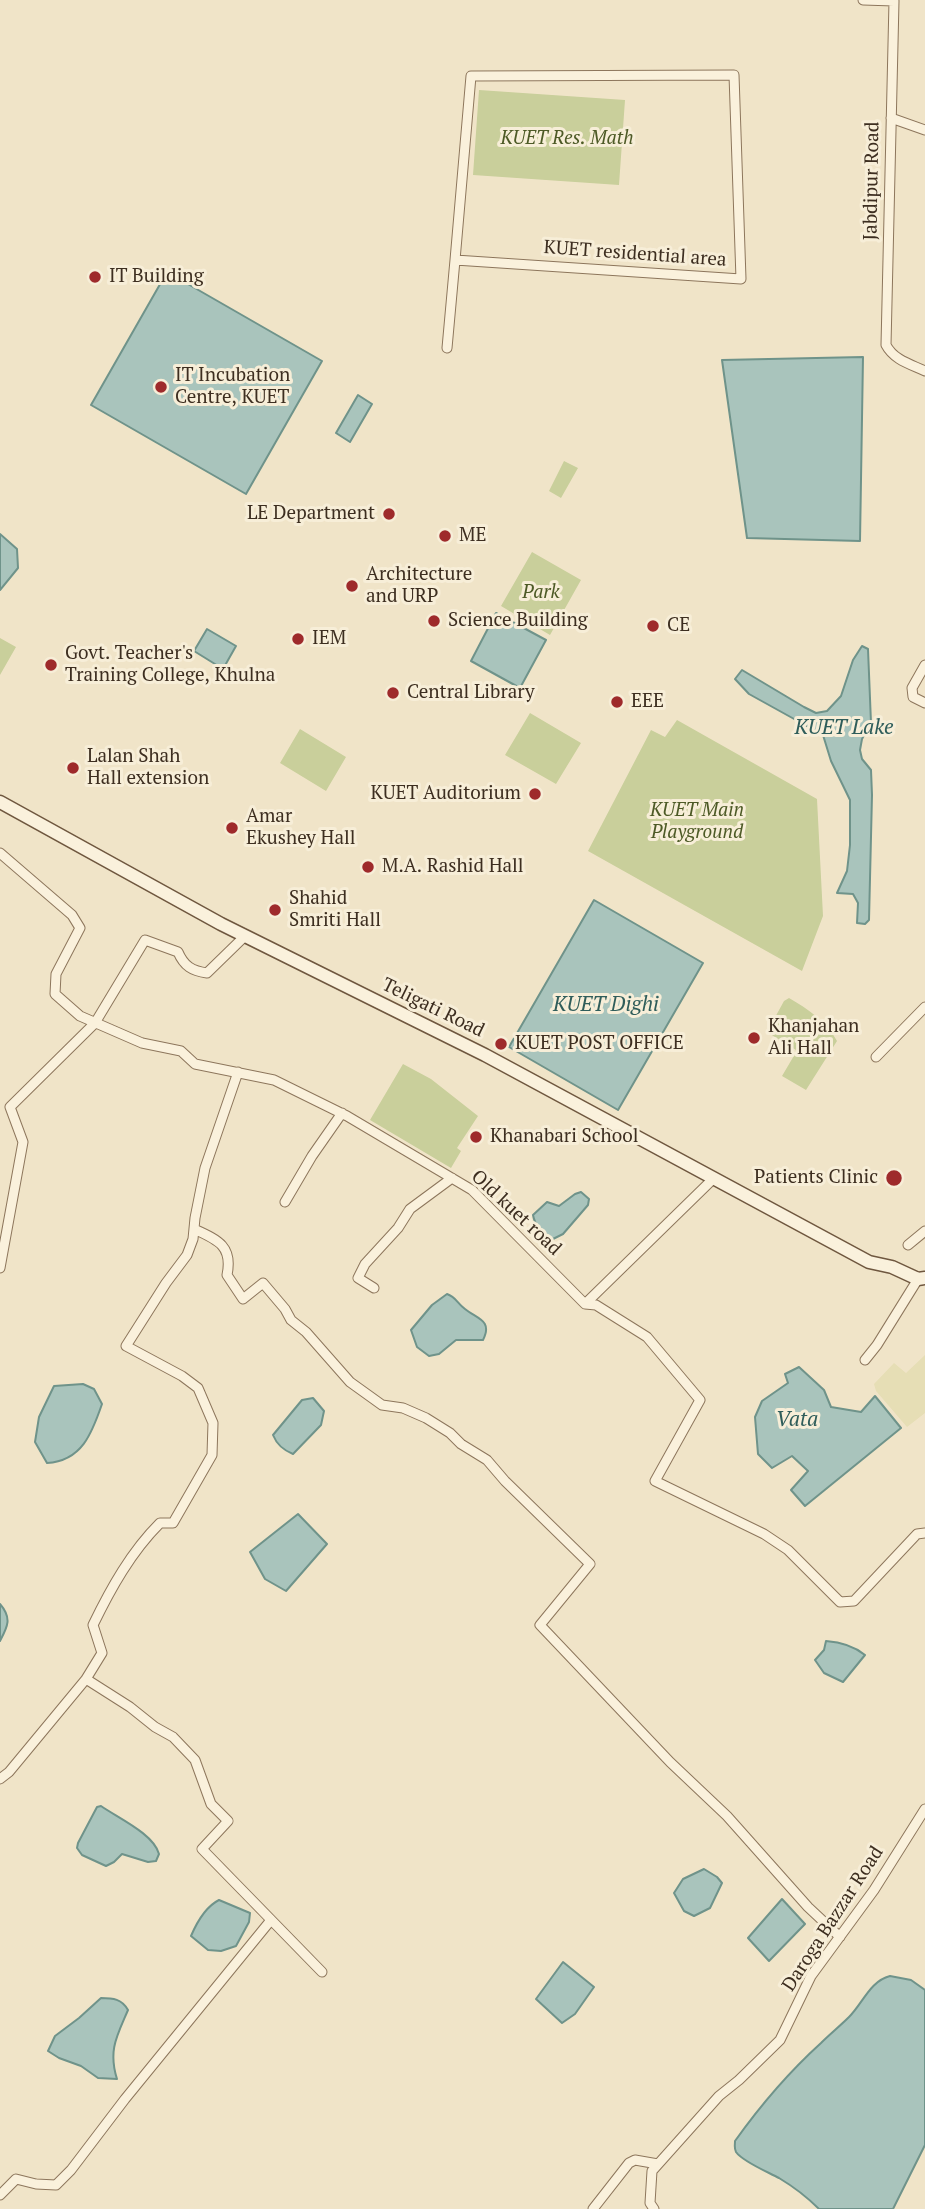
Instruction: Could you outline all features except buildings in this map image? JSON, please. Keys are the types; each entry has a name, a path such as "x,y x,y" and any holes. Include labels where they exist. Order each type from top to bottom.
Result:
{"main road":[{"name":"Teligati Road","path":"0,802 245,936 485,1055 869,1262 892,1267 921,1279"}],"street":[{"name":"Jabdipur Road","path":"863,0 894,1 886,345 890,352 902,361 925,371"},
{"name":"KUET residential area","path":"734,75 741,279 455,260 471,76 734,75"},
{"path":"891,118 925,130"},
{"path":"447,348 455,260"},
{"path":"925,665 912,688 913,697 925,704"},
{"name":"Old kuet road","path":"0,853 72,915 80,929 56,974 55,994 80,1016 142,1043 181,1051 195,1064 274,1080 342,1114 472,1190 585,1304 596,1305 647,1337 701,1400 655,1481 764,1534 788,1550 840,1602 854,1601 917,1534 925,1533"},
{"path":"0,1268 23,1142 10,1107 95,1023 145,940 178,952 183,963 195,971 207,973 245,936"},
{"path":"876,1057 925,1007"},
{"path":"0,1779 9,1772 86,1679 102,1653 93,1625 122,1570 160,1522 173,1523 212,1455 213,1423 198,1388 182,1376 126,1346 187,1255 193,1239 205,1168 238,1072"},
{"path":"285,1202 312,1156 342,1114"},
{"path":"374,1288 358,1278 365,1264 398,1228 410,1209 452,1178"},
{"path":"585,1304 714,1178"},
{"path":"194,1229 226,1248 230,1261 227,1275 243,1299 263,1283 281,1303 291,1320 306,1332 350,1382 382,1405 403,1408 426,1418 487,1460 590,1564 540,1625 670,1762 727,1815 808,1907 840,1937"},
{"path":"908,1245 925,1231"},
{"path":"865,1360 921,1279"},
{"path":"86,1679 173,1737 195,1760 211,1804 228,1821 202,1849 322,1972"},
{"name":"Daroga Bazzar Road","path":"654,2209 650,2203 652,2171 719,2096 780,2040 811,1976 874,1890 925,1809"},
{"path":"0,2195 16,2179 56,2185 71,2170 125,2099 271,1920"},
{"path":"593,2209 629,2163 635,2160 658,2164"}],"shaded area":[{"path":"925,1355 925,1413 907,1427 876,1391 874,1384 894,1363 906,1373"}],"green space":[{"name":"KUET Res. Math","path":"479,90 625,100 619,185 473,175"},
{"path":"564,461 578,468 561,498 549,491"},
{"name":"Park","path":"532,552 581,580 550,635 501,606"},
{"path":"0,638 16,647 0,675"},
{"path":"530,713 581,743 556,784 505,755"},
{"name":"KUET Main Playground","path":"677,720 817,799 823,916 802,971 588,851 651,730 665,737"},
{"path":"300,729 346,757 326,791 280,763"},
{"path":"789,998 816,1016 828,1027 837,1041 806,1090 782,1076 796,1050 767,1032 784,1001"},
{"path":"403,1064 431,1079 478,1116 457,1148 461,1151 451,1168 370,1120"}],"water":[{"path":"167,272 322,361 246,494 91,405"},
{"path":"863,357 860,541 747,538 722,360"},
{"path":"358,395 372,404 350,442 336,433"},
{"path":"0,534 17,549 18,568 0,590"},
{"path":"496,613 546,640 520,688 471,661"},
{"path":"207,629 236,646 223,669 194,651"},
{"name":"KUET Lake","path":"862,646 868,649 871,723 862,739 860,750 862,759 871,770 872,795 869,920 865,924 857,923 858,903 853,894 837,893 847,871 850,800 831,761 823,735 749,694 735,679 742,670 816,713 827,711 841,696 853,660"},
{"name":"KUET Dighi","path":"594,900 703,963 618,1110 509,1047"},
{"path":"581,1192 589,1199 588,1205 563,1234 553,1239 538,1226 533,1215 547,1202 559,1206"},
{"path":"447,1294 485,1324 486,1333 483,1340 456,1340 439,1354 429,1356 417,1347 411,1330 432,1305"},
{"name":"Vata","path":"799,1367 824,1390 831,1407 861,1412 875,1396 901,1428 805,1506 791,1490 808,1471 792,1456 772,1468 758,1454 755,1417 762,1401 788,1383 785,1374"},
{"path":"83,1384 94,1389 102,1404 94,1425 77,1451 59,1461 47,1463 35,1442 39,1417 54,1386"},
{"path":"313,1398 324,1411 321,1425 293,1454 286,1451 273,1435 302,1400"},
{"path":"298,1514 327,1544 286,1591 265,1579 250,1552"},
{"path":"0,1604 8,1622 0,1641"},
{"path":"826,1641 847,1645 865,1655 843,1682 824,1673 815,1660 824,1650"},
{"path":"101,1806 150,1840 159,1854 156,1861 148,1862 122,1854 106,1866 82,1855 77,1848 78,1843 97,1807"},
{"path":"704,1869 722,1883 710,1908 694,1916 684,1911 674,1893 683,1879"},
{"path":"782,1899 805,1924 769,1961 748,1938"},
{"path":"219,1900 250,1913 249,1922 236,1946 221,1951 208,1950 191,1936 206,1911"},
{"path":"563,1962 594,1987 575,2014 562,2023 536,1999"},
{"path":"890,1976 911,1980 925,1990 925,2145 893,2209 819,2209 790,2185 739,2156 735,2151 735,2141 786,2078 849,2017 872,1987"},
{"path":"101,1998 117,2000 128,2010 114,2051 117,2079 98,2078 81,2066 48,2051 55,2036"}],"place":[{"name":"IT Building","path":"95,277"},
{"name":"IT Incubation Centre, KUET","path":"161,387"},
{"name":"LE Department","path":"389,514"},
{"name":"ME","path":"445,536"},
{"name":"Architecture and URP","path":"352,586"},
{"name":"Science Building","path":"434,621"},
{"name":"CE","path":"653,626"},
{"name":"IEM","path":"298,639"},
{"name":"Govt. Teacher's Training College, Khulna","path":"51,665"},
{"name":"Central Library","path":"393,693"},
{"name":"EEE","path":"617,702"},
{"name":"Lalan Shah Hall extension","path":"73,768"},
{"name":"KUET Auditorium","path":"535,794"},
{"name":"Amar Ekushey Hall","path":"232,828"},
{"name":"M.A. Rashid Hall","path":"368,867"},
{"name":"Shahid Smriti Hall","path":"275,910"},
{"name":"Khanjahan Ali Hall","path":"754,1038"},
{"name":"KUET POST OFFICE","path":"501,1044"},
{"name":"Khanabari School","path":"476,1137"},
{"name":"Patients Clinic","path":"894,1178"}]}
